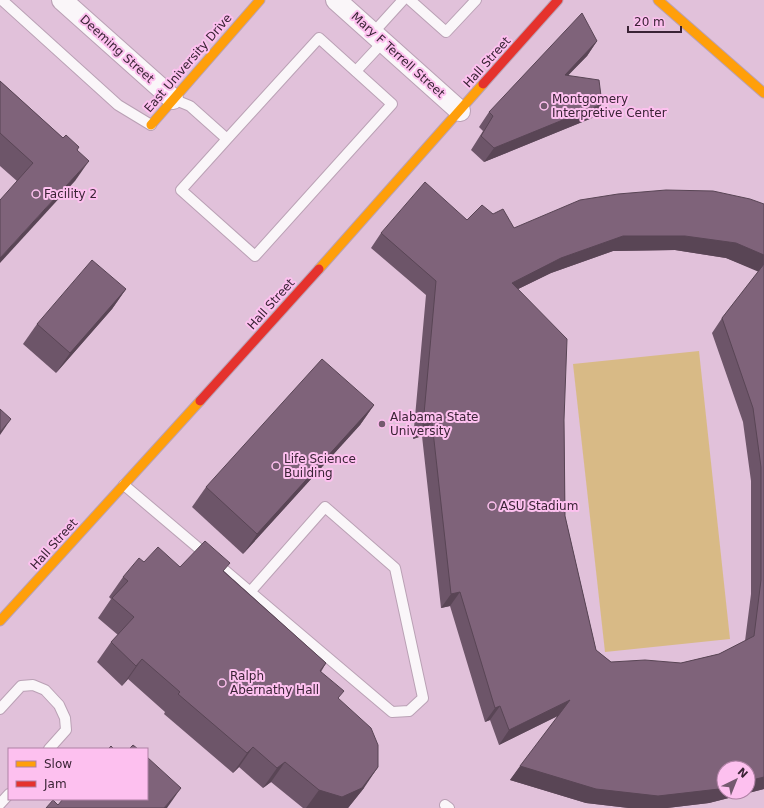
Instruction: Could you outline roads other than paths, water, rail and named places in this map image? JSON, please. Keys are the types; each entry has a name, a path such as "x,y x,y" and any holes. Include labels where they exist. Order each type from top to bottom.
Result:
{"street":[{"name":"Deeming Street","path":"62,0 173,99"},
{"name":"East University Drive","path":"150,125 260,0"},
{"name":"Mary F Terrell Street","path":"336,0 460,111"},
{"name":"Hall Street","path":"3,613 124,485 558,0"},
{"path":"658,0 764,93"}],"lane":[{"path":"2,0 118,105 150,125"},
{"path":"356,71 403,0"},
{"path":"410,0 446,32 476,0"},
{"path":"319,38 392,104 255,256 181,190 227,139 319,38"},
{"path":"173,99 190,106 227,139"},
{"path":"124,485 250,592 392,712 409,710 423,698 395,568 325,507 250,592"},
{"path":"0,709 21,686 33,685 45,690 59,704 65,718 66,730 50,748"},
{"path":"0,804 8,795"}],"place":[{"name":"Montgomery Interpretive Center","path":"544,106"},
{"name":"Facility 2","path":"36,194"},
{"name":"Alabama State University","path":"382,424"},
{"name":"Life Science Building","path":"276,466"},
{"name":"ASU Stadium","path":"492,506"},
{"name":"Ralph Abernathy Hall","path":"222,683"}]}
